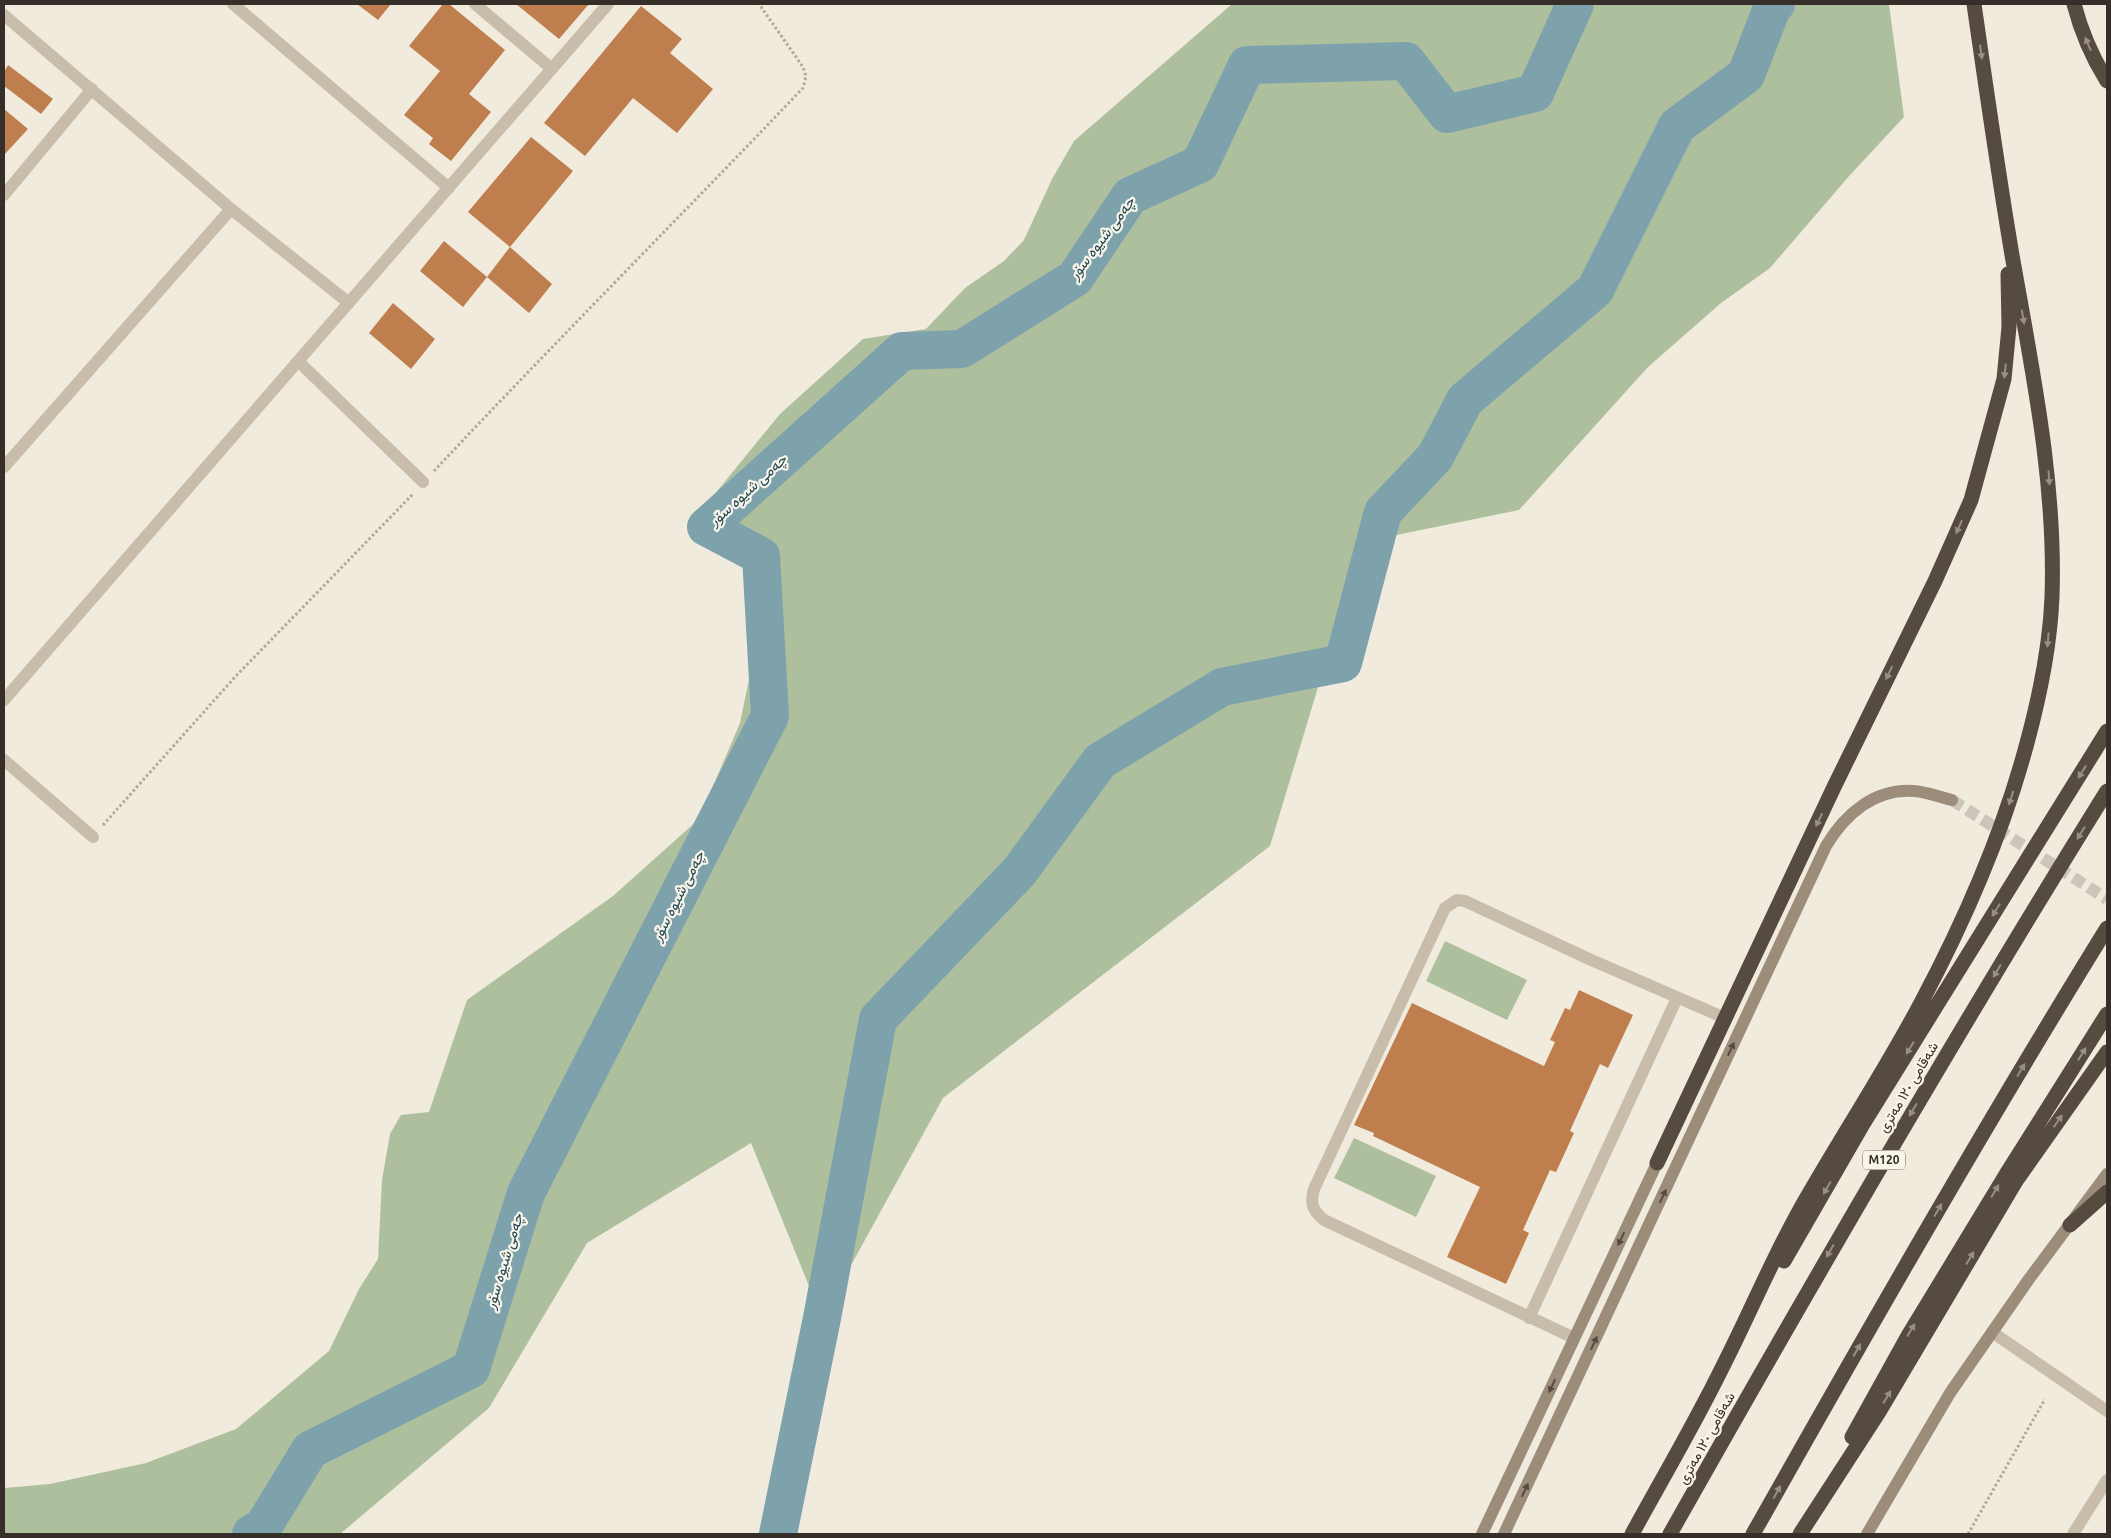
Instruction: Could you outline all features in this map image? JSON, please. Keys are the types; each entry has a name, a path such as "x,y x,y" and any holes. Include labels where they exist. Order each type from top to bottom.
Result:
{"highway":[{"path":"1720,1373 1796,1217 1920,1005 1957,933 1995,845 2020,770 2047,655 2052,599 2051,512 2048,472 2036,391 2002,200 1974,4"},
{"path":"2074,4 2090,51 2107,81"},
{"path":"1657,1163 1834,787 1935,581 1971,500 2004,379 2009,327 2008,267 2002,200"},
{"path":"1632,1534 1720,1373 1863,1124 2107,731"},
{"name":"شەقامی ١٢٠ مەتری","path":"1670,1534 1817,1274 1931,1079 2107,791"},
{"path":"1753,1534 1862,1340 1983,1133 2107,928"},
{"path":"1822,1497 1853,1434 1908,1336 2006,1173 2107,1014"},
{"path":"1800,1534 1822,1497 1879,1412 2016,1181 2107,1052"},
{"path":"2070,1225 2107,1192"}],"street":[{"path":"233,4 449,188"},
{"path":"475,4 552,69"},
{"path":"4,700 608,4"},
{"path":"4,15 231,209 349,303"},
{"path":"4,195 92,89"},
{"path":"4,467 231,209"},
{"path":"298,361 423,482"},
{"path":"4,760 93,837"},
{"path":"1504,1534 1835,830 1850,814 1867,801 1884,794 1917,791 1952,800"},
{"path":"1574,1338 1324,1220 1314,1212 1311,1201 1318,1180 1445,908 1457,900 1465,901 1725,1018"},
{"path":"1529,1318 1677,998"},
{"path":"1482,1534 1657,1163"},
{"path":"1867,1534 1950,1393 2029,1278 2107,1174"},
{"path":"1992,1332 2107,1411"},
{"path":"2073,1534 2107,1480"}],"path":[{"path":"93,837 235,677 529,370 659,240 803,88 806,76 803,67 759,4"},
{"path":"1968,1534 2045,1399"}],"green space":[{"path":"1232,4 1889,4 1904,117 1850,175 1770,268 1721,303 1648,367 1519,510 1362,542 1270,846 943,1098 822,1318 751,1143 587,1243 489,1408 340,1534 4,1534 4,1488 50,1484 146,1463 236,1429 329,1351 359,1289 378,1259 382,1180 390,1134 401,1115 429,1112 467,1000 613,896 699,819 740,723 766,597 709,501 780,414 863,339 926,329 965,288 1004,261 1024,240 1052,179 1074,141"},
{"path":"1445,941 1527,980 1507,1020 1426,981"},
{"path":"1354,1138 1436,1176 1416,1217 1334,1178"}],"building":[{"path":"357,4 391,4 378,20"},
{"path":"443,4 449,4 505,50 469,94 491,112 451,161 429,144 433,138 404,115 440,71 409,46"},
{"path":"516,4 589,4 559,39"},
{"path":"641,6 682,39 670,53 713,89 677,133 633,98 585,156 544,123"},
{"path":"8,65 53,99 41,114 4,86 4,72"},
{"path":"4,109 28,129 4,155"},
{"path":"531,137 573,171 510,247 468,212"},
{"path":"444,241 487,277 463,307 420,271"},
{"path":"510,247 552,284 529,313 487,277"},
{"path":"393,303 435,339 411,369 369,333"},
{"path":"1579,990 1633,1015 1608,1068 1600,1064 1570,1131 1574,1133 1556,1172 1550,1170 1523,1230 1529,1233 1506,1284 1447,1257 1480,1187 1373,1136 1374,1133 1354,1125 1412,1003 1544,1066 1555,1042 1550,1040 1565,1008 1570,1010"}],"waterway":[{"name":"چەمی شیوە سۆر","path":"251,1534 263,1527 310,1450 471,1369 526,1193 770,716 761,556 706,527 902,351 962,349 1075,278 1130,196 1200,164 1247,65 1406,61 1447,114 1535,93 1575,4"},
{"path":"778,1534 822,1318 878,1019 1019,872 1100,761 1222,687 1343,663 1383,512 1435,457 1465,400 1595,290 1677,126 1746,75 1772,8 1776,4"}],"tunnel":[{"path":"1952,800 2107,899"}]}
